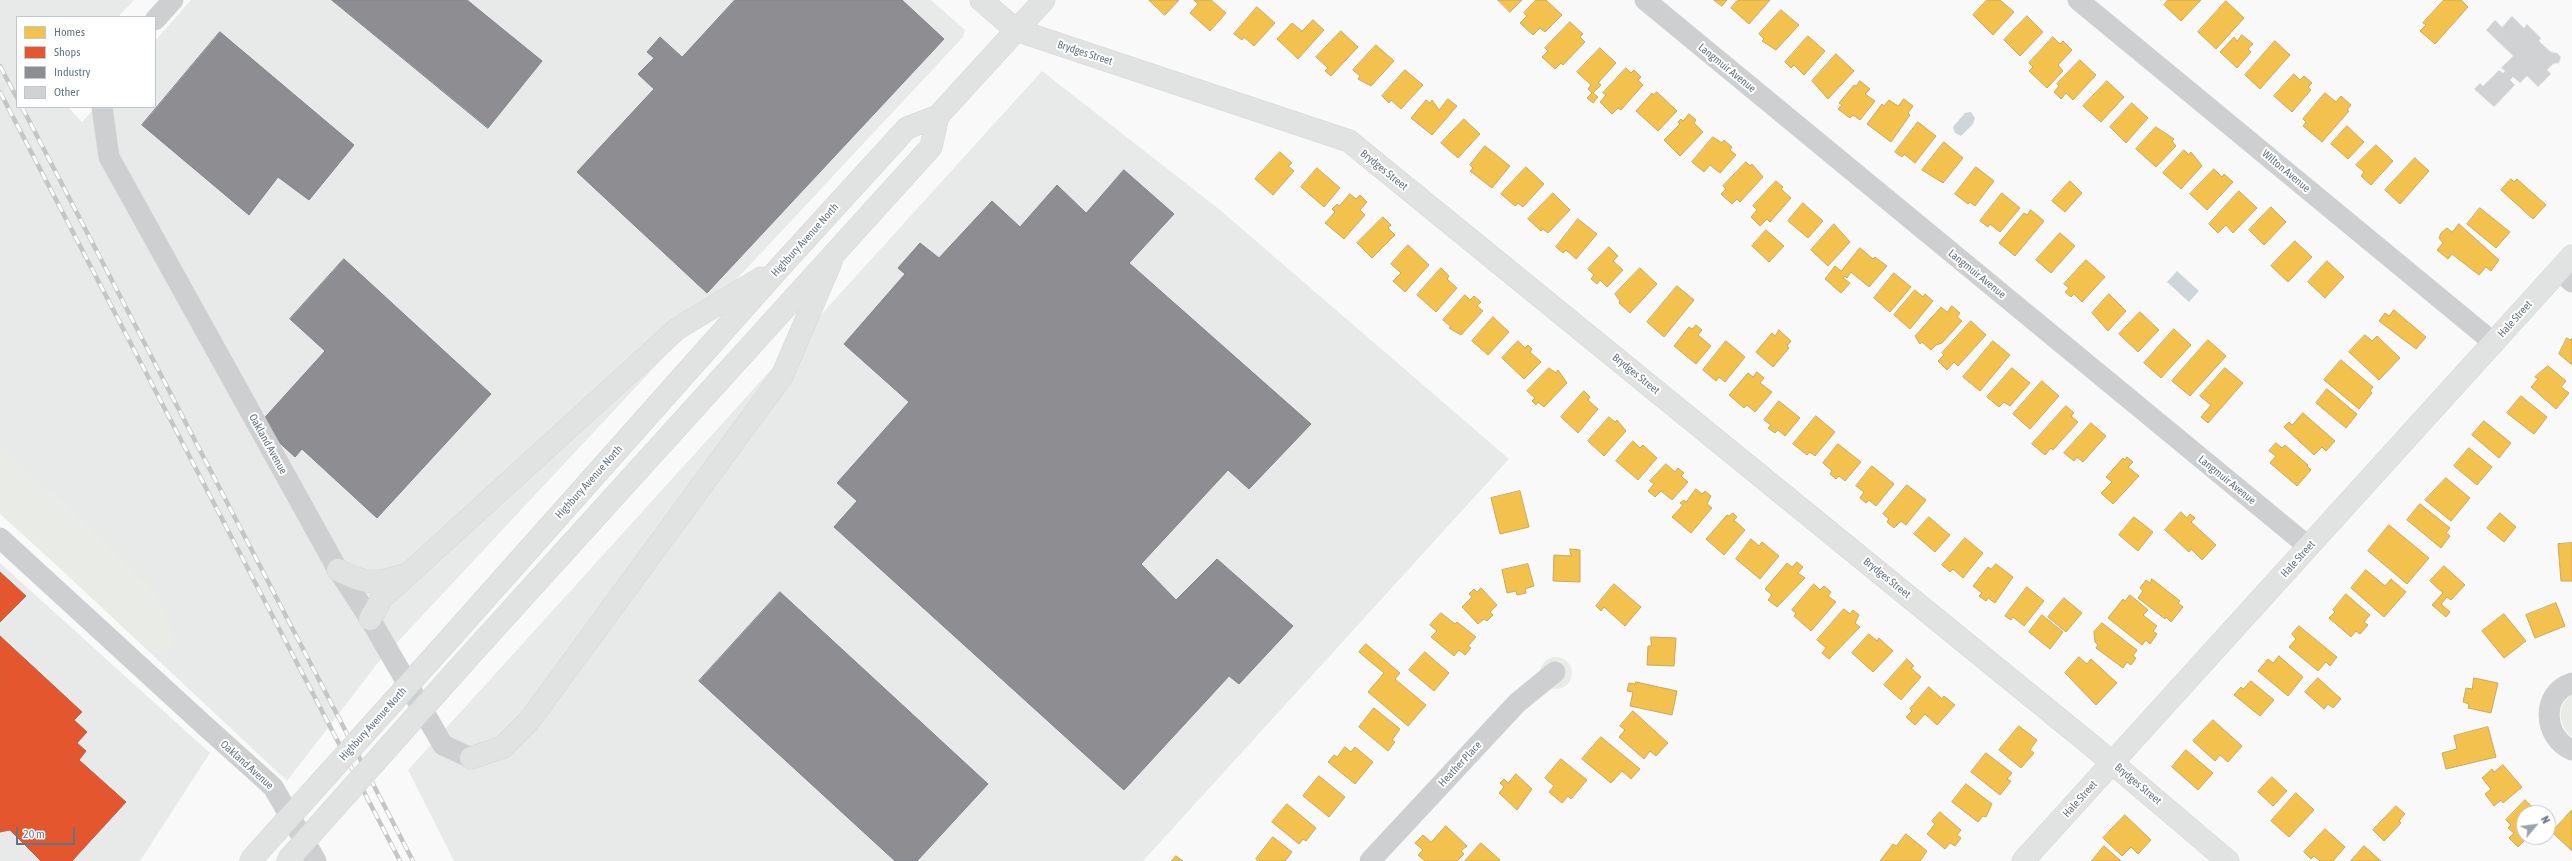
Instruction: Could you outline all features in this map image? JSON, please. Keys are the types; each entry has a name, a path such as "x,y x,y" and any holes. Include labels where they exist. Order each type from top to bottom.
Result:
{"main road":[{"name":"Brydges Street","path":"981,0 1016,30 1349,141 2113,763 2228,861"},
{"name":"Highbury Avenue North","path":"250,861 781,266 907,128 938,116 1044,0"},
{"name":"Highbury Avenue North","path":"287,861 837,247 931,147 938,116"},
{"path":"471,758 503,748 529,721 782,376 837,247"},
{"path":"370,620 382,598 677,329 781,266"},
{"name":"Hale Street","path":"2023,861 2494,343 2568,269"},
{"path":"338,570 358,580 378,583 409,574"}],"street":[{"path":"156,19 173,0"},
{"name":"Langmuir Avenue","path":"1645,0 2309,547"},
{"name":"Wilton Avenue","path":"2078,0 2494,343"},
{"name":"Oakland Avenue","path":"102,108 109,157 338,570 370,620 443,745 471,758"},
{"name":"Oakland Avenue","path":"0,538 204,726 273,787 316,861"},
{"name":"Heather Place","path":"1370,861 1517,703 1555,672"},
{"path":"2572,682 2558,691 2552,700 2549,712 2549,723 2553,734 2560,743 2572,750"}],"shaded area":[{"path":"0,0 134,0 119,16 16,16 16,108 69,108 82,122 95,108 156,108 156,40 191,0 931,0 965,30 963,37 377,664 287,781 0,512"},
{"path":"1042,71 1220,210 1509,459 1143,861 454,861 408,770"},
{"path":"1971,112 1975,118 1973,124 1961,136 1955,133 1953,127 1965,113"},
{"path":"2177,271 2199,291 2189,302 2167,282"},
{"path":"0,445 72,510 151,588 168,619 176,643 164,656 150,650 0,514"},
{"path":"0,563 210,753 140,861 0,861"},
{"path":"1553,657 1559,657 1569,664 1572,673 1571,679 1565,686 1559,689 1553,689 1543,682 1540,676 1540,670 1547,660"},
{"path":"2572,694 2572,737 2564,727 2561,709 2563,704"}],"building: Homes":[{"path":"1149,0 1179,0 1165,15"},
{"path":"1194,0 1211,0 1226,13 1210,31 1190,13 1198,4"},
{"path":"1498,0 1522,0 1510,12"},
{"path":"1536,0 1546,0 1562,15 1545,32 1540,28 1533,35 1520,23 1527,16 1524,13"},
{"path":"1714,0 1727,0 1722,6"},
{"path":"1738,0 1770,0 1749,24 1731,8"},
{"path":"1987,0 2000,0 2014,12 1993,35 1973,15"},
{"path":"2168,0 2201,0 2181,21 2164,5"},
{"path":"2444,0 2461,0 2468,7 2435,44 2420,31 2426,25 2423,23"},
{"path":"2226,1 2244,18 2216,49 2198,32"},
{"path":"1257,7 1275,23 1254,46 1244,37 1242,40 1234,34"},
{"path":"1781,10 1799,25 1776,50 1762,41 1764,39 1759,34"},
{"path":"2027,16 2043,32 2020,56 2004,40"},
{"path":"1313,20 1324,30 1298,59 1277,39 1292,23 1302,31"},
{"path":"1570,22 1583,34 1580,37 1585,42 1563,65 1561,63 1555,69 1542,57 1548,51 1545,48"},
{"path":"1341,31 1358,47 1331,76 1325,71 1328,68 1316,57"},
{"path":"2242,35 2253,44 2248,49 2251,52 2237,68 2220,52 2234,37 2237,41"},
{"path":"1808,36 1825,51 1804,75 1794,65 1791,68 1785,62"},
{"path":"2053,37 2060,44 2063,41 2072,50 2058,65 2063,71 2047,88 2029,71 2033,67 2029,63"},
{"path":"2275,41 2290,55 2260,89 2245,75"},
{"path":"1376,45 1394,61 1371,86 1358,79 1360,76 1353,70"},
{"path":"1600,48 1616,63 1598,83 1601,85 1593,93 1598,97 1593,103 1587,98 1592,93 1588,89 1591,85 1577,72"},
{"path":"1836,54 1854,71 1828,99 1812,81"},
{"path":"2080,60 2096,75 2073,100 2066,93 2061,99 2054,92 2059,86 2057,84"},
{"path":"1626,68 1631,73 1634,70 1641,77 1638,80 1643,85 1621,110 1618,108 1612,114 1600,102 1606,95 1603,93"},
{"path":"1405,70 1423,85 1401,109 1391,100 1389,103 1382,96"},
{"path":"2294,74 2300,80 2304,76 2312,83 2308,87 2311,90 2292,112 2274,96"},
{"path":"1860,81 1870,89 1865,94 1875,101 1860,120 1853,115 1850,118 1838,109 1842,105 1839,103 1854,85 1856,86"},
{"path":"2107,81 2124,97 2101,122 2083,106"},
{"path":"1657,92 1677,111 1658,131 1636,111 1652,93 1653,95"},
{"path":"2325,93 2336,102 2341,96 2351,105 2347,110 2349,111 2322,142 2303,126 2306,122 2303,119"},
{"path":"1448,99 1457,106 1432,135 1411,118 1426,100 1430,103 1432,100 1439,110"},
{"path":"1904,99 1913,106 1908,113 1910,115 1891,142 1867,124 1882,104 1884,106 1889,100 1898,106"},
{"path":"2132,103 2148,118 2126,143 2110,127"},
{"path":"1689,114 1696,120 1694,123 1703,132 1680,156 1664,140 1680,124 1678,122 1681,119 1683,121"},
{"path":"1464,119 1480,134 1458,158 1441,143"},
{"path":"1918,122 1936,136 1915,163 1904,154 1902,157 1895,152"},
{"path":"2347,126 2364,142 2348,159 2331,144"},
{"path":"2156,127 2174,139 2172,141 2176,146 2156,167 2136,149"},
{"path":"1713,137 1722,143 1724,140 1732,147 1730,150 1736,155 1720,173 1710,165 1704,172 1692,162"},
{"path":"1944,142 1963,158 1943,183 1922,170"},
{"path":"2376,145 2393,161 2371,185 2361,176 2364,172 2356,165"},
{"path":"1485,146 1510,166 1492,188 1470,171 1473,168 1470,165"},
{"path":"2184,150 2189,155 2191,152 2202,166 2181,189 2163,173"},
{"path":"1280,152 1292,163 1288,166 1294,171 1273,195 1255,179"},
{"path":"2415,158 2429,171 2400,204 2385,190"},
{"path":"1746,162 1750,166 1752,164 1763,177 1740,202 1737,199 1732,204 1721,194 1726,189 1723,186"},
{"path":"1526,167 1544,184 1523,207 1518,203 1515,206 1501,194"},
{"path":"1976,167 1994,181 1975,206 1970,202 1968,204 1955,194"},
{"path":"1317,168 1340,188 1324,207 1301,187"},
{"path":"2214,169 2222,177 2224,174 2233,182 2207,210 2190,194"},
{"path":"2511,179 2514,182 2517,179 2546,205 2533,219 2501,190"},
{"path":"1776,181 1783,187 1781,189 1791,198 1770,222 1767,219 1760,226 1751,217 1757,210 1753,206"},
{"path":"2070,181 2082,193 2065,212 2052,201"},
{"path":"2239,191 2257,208 2233,233 2226,225 2218,233 2209,224"},
{"path":"1553,193 1570,210 1548,233 1543,229 1541,231 1528,219"},
{"path":"2002,193 2020,208 2000,232 1990,224 1988,227 1980,221"},
{"path":"1350,194 1356,199 1360,195 1367,202 1360,210 1365,215 1344,239 1325,223 1335,212 1332,209 1337,204 1339,206"},
{"path":"1803,203 1823,221 1808,238 1788,221"},
{"path":"2271,207 2286,222 2264,245 2249,230"},
{"path":"2480,208 2510,232 2496,248 2467,224"},
{"path":"2031,210 2044,221 2015,256 1999,243 2024,213 2027,215"},
{"path":"1383,217 1391,225 1388,228 1395,235 1372,258 1357,243"},
{"path":"1578,219 1597,234 1576,259 1566,250 1563,253 1556,247"},
{"path":"1834,224 1850,242 1828,266 1811,250"},
{"path":"2459,224 2499,260 2491,271 2486,267 2479,275 2452,254 2448,259 2437,250 2443,243 2439,238 2441,233 2447,228 2452,232"},
{"path":"1766,230 1784,246 1769,262 1752,246"},
{"path":"2060,233 2075,246 2051,273 2036,260"},
{"path":"2295,241 2312,257 2288,282 2271,266"},
{"path":"1408,245 1429,265 1405,292 1393,281 1401,273 1391,264"},
{"path":"1609,247 1618,256 1613,261 1623,270 1607,287 1600,280 1597,284 1591,279 1594,275 1588,269"},
{"path":"1860,248 1873,259 1875,257 1887,266 1869,287 1851,272 1847,278 1845,276 1843,278 1850,283 1841,293 1825,279 1835,266 1841,271"},
{"path":"2086,260 2105,277 2082,302 2074,294 2071,297 2065,292 2069,288 2064,284"},
{"path":"2327,261 2344,277 2325,298 2308,282"},
{"path":"1441,268 1449,276 1447,279 1457,288 1436,312 1417,295"},
{"path":"1640,268 1657,284 1630,313 1619,303 1620,301 1615,294"},
{"path":"1894,273 1911,287 1890,312 1874,298"},
{"path":"1677,286 1694,300 1664,337 1647,322"},
{"path":"1915,290 1923,297 1925,294 1933,301 1910,329 1894,315"},
{"path":"2109,294 2126,311 2108,331 2092,313"},
{"path":"1465,295 1470,300 1474,296 1481,302 1477,306 1483,311 1461,335 1449,328 1451,327 1443,320"},
{"path":"1952,306 1960,313 1957,317 1962,321 1942,343 1936,345 1931,350 1922,342 1920,344 1915,336 1941,307 1947,312"},
{"path":"2394,310 2426,337 2416,349 2379,321 2385,313 2389,316"},
{"path":"2140,312 2159,330 2138,352 2119,334"},
{"path":"1493,317 1509,332 1488,355 1472,341"},
{"path":"1971,321 1986,335 1958,366 1954,362 1947,370 1938,361 1944,355 1942,353"},
{"path":"1696,325 1702,330 1698,335 1711,346 1696,364 1674,346 1689,327 1692,329"},
{"path":"2174,329 2191,345 2161,378 2144,363"},
{"path":"1779,330 1791,341 1787,346 1789,348 1773,367 1756,352 1772,333 1775,336"},
{"path":"2365,335 2372,341 2377,336 2400,358 2379,380 2349,352"},
{"path":"2567,338 2570,340 2572,338 2572,365 2559,354"},
{"path":"2208,340 2226,356 2190,396 2172,381"},
{"path":"1518,341 1525,348 1528,345 1532,349 1530,352 1541,362 1524,379 1502,358"},
{"path":"1726,341 1745,357 1725,382 1719,377 1716,381 1703,370"},
{"path":"1993,341 2010,355 1980,391 1963,377"},
{"path":"2341,360 2373,387 2370,391 2372,393 2359,409 2324,380"},
{"path":"2548,366 2566,381 2561,387 2569,393 2556,409 2531,387 2538,379 2535,377"},
{"path":"1549,368 1556,373 1558,370 1567,383 1544,407 1538,402 1536,405 1532,401 1535,398 1527,391"},
{"path":"2012,368 2030,383 2010,406 2004,402 1999,407 1987,397"},
{"path":"2225,368 2243,383 2208,423 2201,417 2211,405 2200,396"},
{"path":"1757,372 1764,378 1760,383 1772,392 1755,412 1747,405 1744,408 1729,395 1748,373 1753,377"},
{"path":"2042,381 2059,396 2030,429 2013,414"},
{"path":"2327,389 2357,414 2346,428 2316,403"},
{"path":"1584,391 1590,397 1588,400 1598,409 1578,433 1561,417"},
{"path":"2521,396 2547,417 2534,434 2507,413"},
{"path":"1779,401 1800,418 1785,436 1778,430 1775,433 1768,428 1771,425 1764,420"},
{"path":"2066,406 2074,413 2071,416 2078,422 2053,450 2051,448 2045,455 2032,444"},
{"path":"2303,413 2335,441 2326,451 2322,447 2314,455 2284,427 2289,422 2292,425"},
{"path":"1816,416 1835,432 1815,456 1810,452 1807,455 1793,444"},
{"path":"1609,417 1615,422 1617,420 1626,431 1604,456 1588,441"},
{"path":"2484,421 2511,443 2499,458 2472,435"},
{"path":"2091,423 2106,436 2083,462 2077,457 2074,461 2064,453"},
{"path":"1633,441 1640,448 1643,445 1657,458 1638,480 1616,461"},
{"path":"2276,443 2282,448 2285,445 2308,465 2307,466 2311,470 2297,486 2270,463 2276,456 2269,451"},
{"path":"1838,444 1861,462 1845,481 1839,476 1836,479 1830,474 1832,471 1823,463"},
{"path":"2469,448 2492,467 2477,485 2454,466"},
{"path":"2127,457 2133,462 2128,467 2139,476 2113,504 2101,493 2112,482 2106,477 2123,458 2125,460"},
{"path":"1666,464 1675,472 1678,468 1684,473 1681,476 1688,482 1672,500 1661,491 1655,497 1648,491 1654,484 1650,481"},
{"path":"1872,466 1894,484 1876,506 1869,500 1866,503 1860,498 1864,492 1856,486"},
{"path":"2446,478 2470,498 2451,521 2425,500"},
{"path":"1907,485 1926,500 1906,525 1901,521 1894,528 1887,522 1889,519 1883,514"},
{"path":"1696,489 1702,494 1705,491 1711,496 1707,504 1712,508 1691,533 1672,517 1683,505 1680,503 1684,500 1686,502"},
{"path":"1520,491 1529,527 1500,534 1491,498"},
{"path":"2420,504 2450,528 2446,533 2450,536 2441,548 2407,520"},
{"path":"2181,512 2187,518 2190,514 2195,518 2191,522 2216,545 2202,560 2191,549 2189,552 2165,530"},
{"path":"1733,513 1737,517 1734,520 1745,530 1724,555 1706,539 1727,515 1729,516"},
{"path":"2500,513 2516,527 2504,542 2487,528"},
{"path":"1929,517 1950,535 1935,552 1914,534"},
{"path":"2134,517 2153,532 2138,551 2119,535"},
{"path":"2389,525 2429,558 2407,584 2368,551"},
{"path":"1965,538 1983,553 1963,578 1953,569 1950,572 1942,565"},
{"path":"1751,539 1759,546 1762,542 1779,556 1760,579 1736,559"},
{"path":"2572,543 2572,581 2561,581 2558,544"},
{"path":"1570,549 1580,550 1580,582 1553,581 1554,555 1571,556"},
{"path":"1797,562 1803,567 1798,573 1805,578 1777,607 1768,600 1772,595 1765,589 1787,563 1792,567"},
{"path":"1528,564 1534,586 1525,589 1526,593 1517,595 1516,591 1507,593 1502,570"},
{"path":"1996,564 2013,577 1995,603 1988,598 1986,601 1979,596 1982,593 1973,586 1988,567 1991,569"},
{"path":"2444,566 2465,585 2451,600 2447,597 2441,604 2450,612 2446,617 2432,605 2443,593 2430,581"},
{"path":"2366,570 2385,586 2391,579 2406,592 2384,617 2351,588"},
{"path":"2152,579 2180,601 2178,603 2183,607 2171,622 2138,598 2143,591 2140,588 2146,580 2150,583"},
{"path":"1614,584 1641,607 1625,626 1604,607 1601,611 1596,606"},
{"path":"1814,584 1820,590 1824,586 1831,592 1828,596 1836,602 1811,631 1794,616 1796,613 1792,610"},
{"path":"2027,587 2044,601 2024,626 2013,617 2011,620 2005,616"},
{"path":"1481,588 1497,605 1490,612 1493,615 1487,621 1484,619 1478,624 1462,607 1472,597 1469,594 1474,589 1477,592"},
{"path":"2346,594 2370,615 2364,622 2368,625 2360,634 2356,631 2351,637 2329,618 2335,612 2333,610"},
{"path":"2130,595 2148,610 2143,615 2157,626 2153,631 2157,634 2150,644 2146,640 2142,645 2108,618 2123,599 2125,601"},
{"path":"2064,598 2082,613 2066,632 2048,617"},
{"path":"2556,603 2565,626 2535,638 2526,615"},
{"path":"1844,609 1850,614 1853,610 1859,615 1855,623 1860,627 1829,659 1822,653 1826,648 1817,640"},
{"path":"1441,613 1455,624 1457,622 1476,637 1468,646 1471,648 1465,655 1459,650 1454,656 1431,637 1437,631 1430,625"},
{"path":"2504,614 2526,641 2504,658 2482,631"},
{"path":"2042,615 2063,632 2050,649 2029,632"},
{"path":"2102,623 2137,650 2133,656 2136,658 2131,665 2127,662 2123,668 2096,648 2098,645 2095,642 2094,632"},
{"path":"2299,626 2337,657 2330,666 2326,662 2318,671 2289,647 2296,639 2292,634"},
{"path":"1869,634 1877,641 1879,638 1893,651 1873,672 1852,653"},
{"path":"1651,637 1676,638 1674,666 1647,665 1648,646 1651,646"},
{"path":"1366,644 1400,673 1395,679 1426,705 1408,726 1368,692 1384,673 1359,652"},
{"path":"1425,652 1449,673 1434,691 1409,670"},
{"path":"2279,656 2303,677 2288,696 2258,671 2268,659 2273,663"},
{"path":"2079,657 2087,664 2091,659 2117,683 2096,705 2065,673"},
{"path":"1907,659 1914,666 1911,668 1921,677 1901,700 1884,685"},
{"path":"2318,678 2341,699 2333,708 2328,704 2324,709 2305,692"},
{"path":"2474,678 2498,683 2491,713 2468,708 2469,704 2463,702 2466,688 2472,689"},
{"path":"2251,681 2274,700 2260,716 2234,695 2241,687 2243,689"},
{"path":"1636,682 1677,691 1672,715 1630,706 1633,692 1627,691 1629,683 1635,684"},
{"path":"1929,687 1942,699 1944,696 1955,705 1937,725 1925,714 1915,725 1906,717 1912,711 1910,709"},
{"path":"1374,708 1400,729 1392,740 1395,742 1388,751 1359,727"},
{"path":"1633,711 1668,743 1656,756 1650,751 1644,759 1619,737 1625,730 1620,726"},
{"path":"2213,720 2242,746 2228,762 2220,755 2215,761 2193,741"},
{"path":"2019,726 2037,740 2030,750 2034,753 2021,768 1999,750"},
{"path":"2488,727 2496,757 2446,769 2442,753 2457,749 2454,736"},
{"path":"1601,737 1640,769 1631,779 1622,771 1611,783 1582,759"},
{"path":"1345,747 1351,752 1355,747 1373,762 1355,784 1328,762 1334,755 1337,757"},
{"path":"2186,750 2213,773 2198,790 2172,767"},
{"path":"1986,753 2012,773 2007,779 2011,781 2000,795 1971,772"},
{"path":"1561,759 1587,780 1571,799 1568,796 1562,803 1549,792 1554,786 1545,778"},
{"path":"2503,765 2522,787 2503,803 2501,800 2494,806 2485,794 2491,789 2482,778 2492,769 2494,772"},
{"path":"1516,774 1532,789 1517,810 1499,793 1504,787 1500,783 1504,779 1508,783"},
{"path":"1319,776 1345,797 1329,817 1303,796"},
{"path":"2272,777 2287,791 2273,806 2258,792"},
{"path":"1966,784 1992,804 1986,817 1983,816 1978,822 1952,802"},
{"path":"2296,793 2314,810 2289,837 2271,821"},
{"path":"2525,800 2530,805 2520,805"},
{"path":"1287,804 1316,828 1306,841 1303,839 1299,844 1272,822"},
{"path":"2396,806 2405,814 2399,821 2401,823 2384,841 2373,830"},
{"path":"2516,809 2516,845 2509,838 2514,833 2508,828 2511,825 2506,820"},
{"path":"2572,810 2572,851 2556,836 2556,828"},
{"path":"1940,812 1961,830 1957,835 1961,838 1955,846 1950,843 1945,849 1927,834 1935,824 1932,821"},
{"path":"2125,815 2151,840 2138,854 2131,847 2122,856 2103,838"},
{"path":"1446,826 1467,846 1461,851 1464,854 1457,861 1425,861 1418,855 1423,850 1415,843 1423,835 1431,842"},
{"path":"2325,829 2345,847 2333,861 2320,861 2314,856 2311,859 2304,852"},
{"path":"1906,834 1927,851 1920,861 1880,861 1893,844 1896,846"},
{"path":"1273,837 1292,852 1285,861 1258,861 1256,859"},
{"path":"1481,843 1500,860 1465,861"},
{"path":"2104,846 2121,861 2092,861"},
{"path":"2364,846 2381,861 2351,861"},
{"path":"1176,856 1183,861 1172,861"}],"building: Shops":[{"path":"0,572 26,596 0,622"},
{"path":"0,636 82,712 74,720 87,732 77,743 86,751 79,760 126,802 72,861 41,861 10,830 0,832"}],"building: Industry":[{"path":"332,0 467,0 542,61 488,128"},
{"path":"735,0 902,0 944,39 707,293 577,172 654,89 638,74 654,58 647,52 660,37 682,57"},
{"path":"220,32 354,145 309,200 278,177 249,215 142,125"},
{"path":"1124,170 1174,214 1129,263 1311,424 1249,489 1228,470 1141,564 1176,600 1217,559 1293,626 1239,684 1229,676 1124,790 834,527 857,501 837,483 909,402 844,344 905,274 898,268 920,243 939,258 992,201 1020,227 1057,185 1086,213"},
{"path":"344,259 491,394 377,518 302,449 295,457 259,424 325,351 290,319"},
{"path":"780,592 988,784 917,861 895,861 699,681"}],"building: Other":[{"path":"2512,16 2524,28 2527,24 2541,38 2539,41 2551,52 2557,53 2561,57 2559,63 2553,64 2547,70 2551,74 2538,87 2527,76 2520,83 2513,77 2510,80 2515,85 2494,107 2474,89 2480,83 2483,86 2499,70 2503,73 2505,71 2501,68 2513,56 2486,30 2495,20 2502,27"}],"railway":[{"path":"0,66 16,96"},
{"path":"0,92 400,861"},
{"path":"23,108 413,861"}]}
